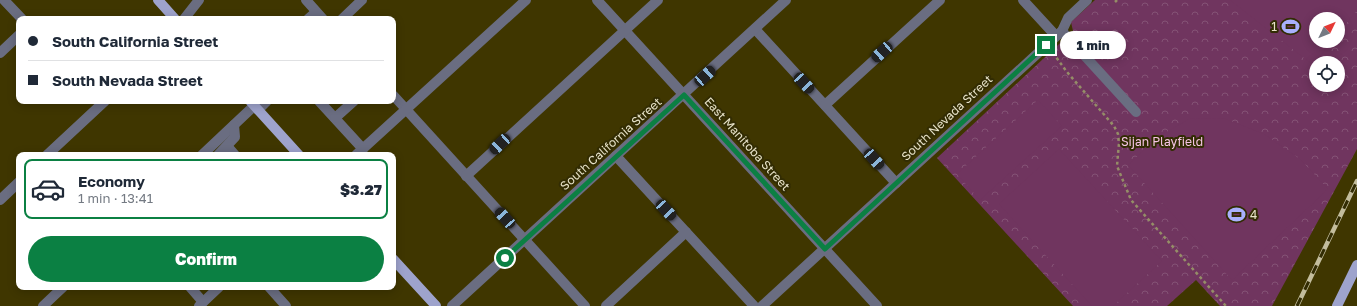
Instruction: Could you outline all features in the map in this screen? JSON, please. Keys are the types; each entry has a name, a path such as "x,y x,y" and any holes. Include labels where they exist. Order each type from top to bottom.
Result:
{"main road":[{"path":"158,0 172,16"},
{"path":"254,106 294,152"},
{"path":"396,262 436,306"},
{"path":"1337,306 1357,265"}],"street":[{"path":"4,0 19,16"},
{"path":"186,16 198,0"},
{"path":"306,0 320,15"},
{"path":"345,16 362,0"},
{"path":"322,104 335,118 360,152 526,0"},
{"name":"East Manitoba Street","path":"597,0 877,306"},
{"path":"466,176 658,0"},
{"name":"South California Street","path":"452,306 786,0"},
{"path":"825,105 940,0"},
{"path":"1023,0 1136,112"},
{"name":"South Nevada Street","path":"762,306 1059,34 1068,18 1087,0"},
{"path":"755,29 896,183"},
{"path":"0,53 16,38"},
{"path":"396,99 585,306"},
{"path":"50,152 102,104"},
{"path":"335,118 351,104"},
{"path":"205,152 254,106"},
{"path":"222,152 228,147 235,137 234,125"},
{"path":"228,147 232,152"},
{"path":"616,156 754,306"},
{"path":"0,200 16,185"},
{"path":"606,306 686,232"},
{"path":"43,306 60,290"},
{"path":"192,290 201,304 216,290"},
{"path":"272,290 286,306"}],"path":[{"path":"1046,45 1067,72 1114,126 1118,134 1119,143 1117,166 1131,200 1226,306"}],"green space":[{"name":"Sijan Playfield","path":"1095,0 1357,0 1357,149 1272,306 1220,306 1196,280 1167,306 1073,306 937,158 1073,31 1071,22"},
{"name":"1","path":"1230,0 1357,0 1357,10 1345,25 1345,12 1309,12 1309,48 1326,48 1320,56 1309,56 1309,62"},
{"path":"1038,100 1062,126 980,200 957,174"},
{"name":"4","path":"1223,118 1264,134 1300,159 1328,189 1232,280 1128,165 1158,137 1189,119"},
{"path":"1059,149 1162,261 1113,306 1092,306 999,204"}],"railway":[{"path":"1297,306 1357,181"}],"place":[{"name":"1","path":"1290,27"},
{"name":"4","path":"1237,215"}],"route":[{"path":"505,258 684,95 825,249 1046,45"}]}
